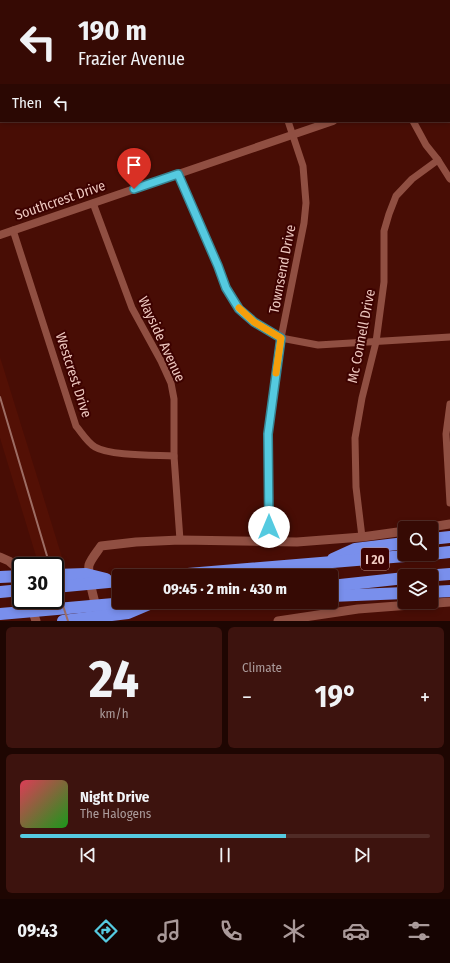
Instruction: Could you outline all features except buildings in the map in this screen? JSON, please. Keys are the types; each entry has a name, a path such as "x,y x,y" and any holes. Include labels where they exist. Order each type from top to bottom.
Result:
{"highway":[{"path":"438,538 450,537"},
{"path":"321,564 355,549 398,543"},
{"name":"I 20","path":"438,553 450,552"},
{"name":"I 20","path":"247,569 398,557"},
{"path":"64,575 86,574 112,580"},
{"path":"438,575 450,574"},
{"name":"I 20","path":"338,585 398,579"},
{"path":"64,586 112,581"},
{"path":"2,592 12,591"},
{"path":"438,592 450,591"},
{"path":"338,596 398,593"},
{"path":"4,614 112,608"},
{"path":"63,621 120,609"}],"main road":[{"path":"438,526 450,524"},
{"path":"100,621 91,586 89,566 101,546 136,542 180,540 269,542 326,540 398,532"},
{"path":"0,558 12,563"},
{"path":"278,621 306,619 358,609 450,602"},
{"path":"32,609 36,621"}],"street":[{"name":"Townsend Drive","path":"269,542 268,434 281,338 304,223 306,203 303,166 288,122"},
{"name":"Southcrest Drive","path":"0,235 330,122"},
{"path":"414,122 426,145 450,178"},
{"name":"Mc Connell Drive","path":"362,537 356,487 355,438 362,398 376,342 384,282 384,231 388,214 396,196 412,178 438,160"},
{"path":"178,174 229,294 239,309 254,322 281,338 318,345 450,337"},
{"name":"Wayside Avenue","path":"92,203 132,308 161,361 170,382 174,399 174,456 180,540"},
{"name":"Westcrest Drive","path":"13,230 76,426 86,439 96,447 109,452 174,456"},
{"path":"450,404 446,434 446,455 450,503"}],"shaded area":[{"path":"0,357 62,557 36,557 0,438"}],"railway":[{"path":"0,397 47,557"},
{"path":"64,609 68,621"}],"slow traffic":[{"path":"239,308 254,322 281,338 276,373"}],"route":[{"path":"134,189 178,174 226,288 239,309 254,322 281,338 268,434 269,527"}]}
